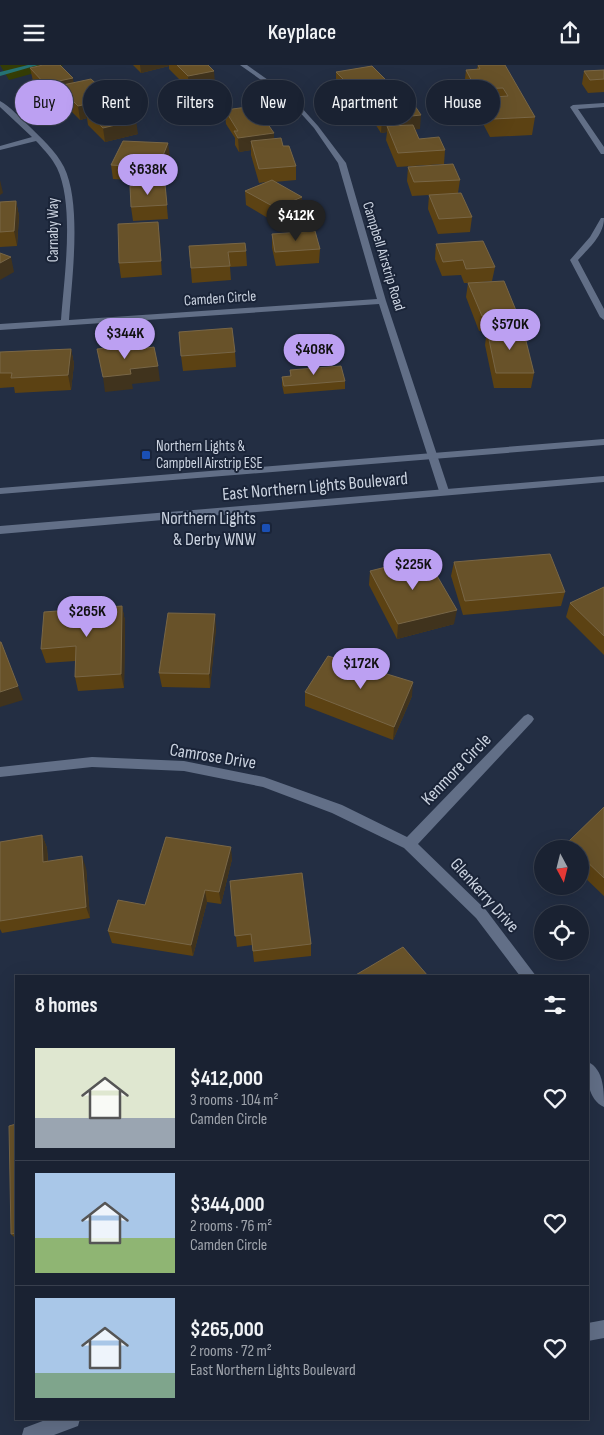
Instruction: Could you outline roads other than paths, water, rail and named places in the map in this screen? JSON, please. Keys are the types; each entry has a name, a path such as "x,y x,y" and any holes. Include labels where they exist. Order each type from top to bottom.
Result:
{"street":[{"name":"Campbell Airstrip Road","path":"243,65 290,98 316,127 342,163 382,301 444,491"},
{"name":"Carnaby Way","path":"0,103 37,138 60,167 69,201 65,322"},
{"path":"604,105 573,107 604,152"},
{"path":"0,148 37,138"},
{"path":"604,220 593,238 574,260 604,317"},
{"name":"Camden Circle","path":"0,327 382,301"},
{"name":"East Northern Lights Boulevard","path":"0,491 604,442"},
{"name":"East Northern Lights Boulevard","path":"0,530 444,491 604,479"},
{"name":"Kenmore Circle","path":"409,844 528,719"},
{"name":"Camrose Drive","path":"0,772 92,762 184,766 264,782 337,809 409,844"},
{"name":"Glenkerry Drive","path":"409,844 480,914 527,975"},
{"path":"589,1072 604,1099"},
{"path":"589,1332 604,1329"},
{"path":"31,1435 68,1420"}],"waterway":[{"path":"0,74 35,65"}],"place":[{"name":"Northern Lights & Campbell Airstrip ESE","path":"146,455"},
{"name":"Northern Lights & Derby WNW","path":"266,528"}]}
